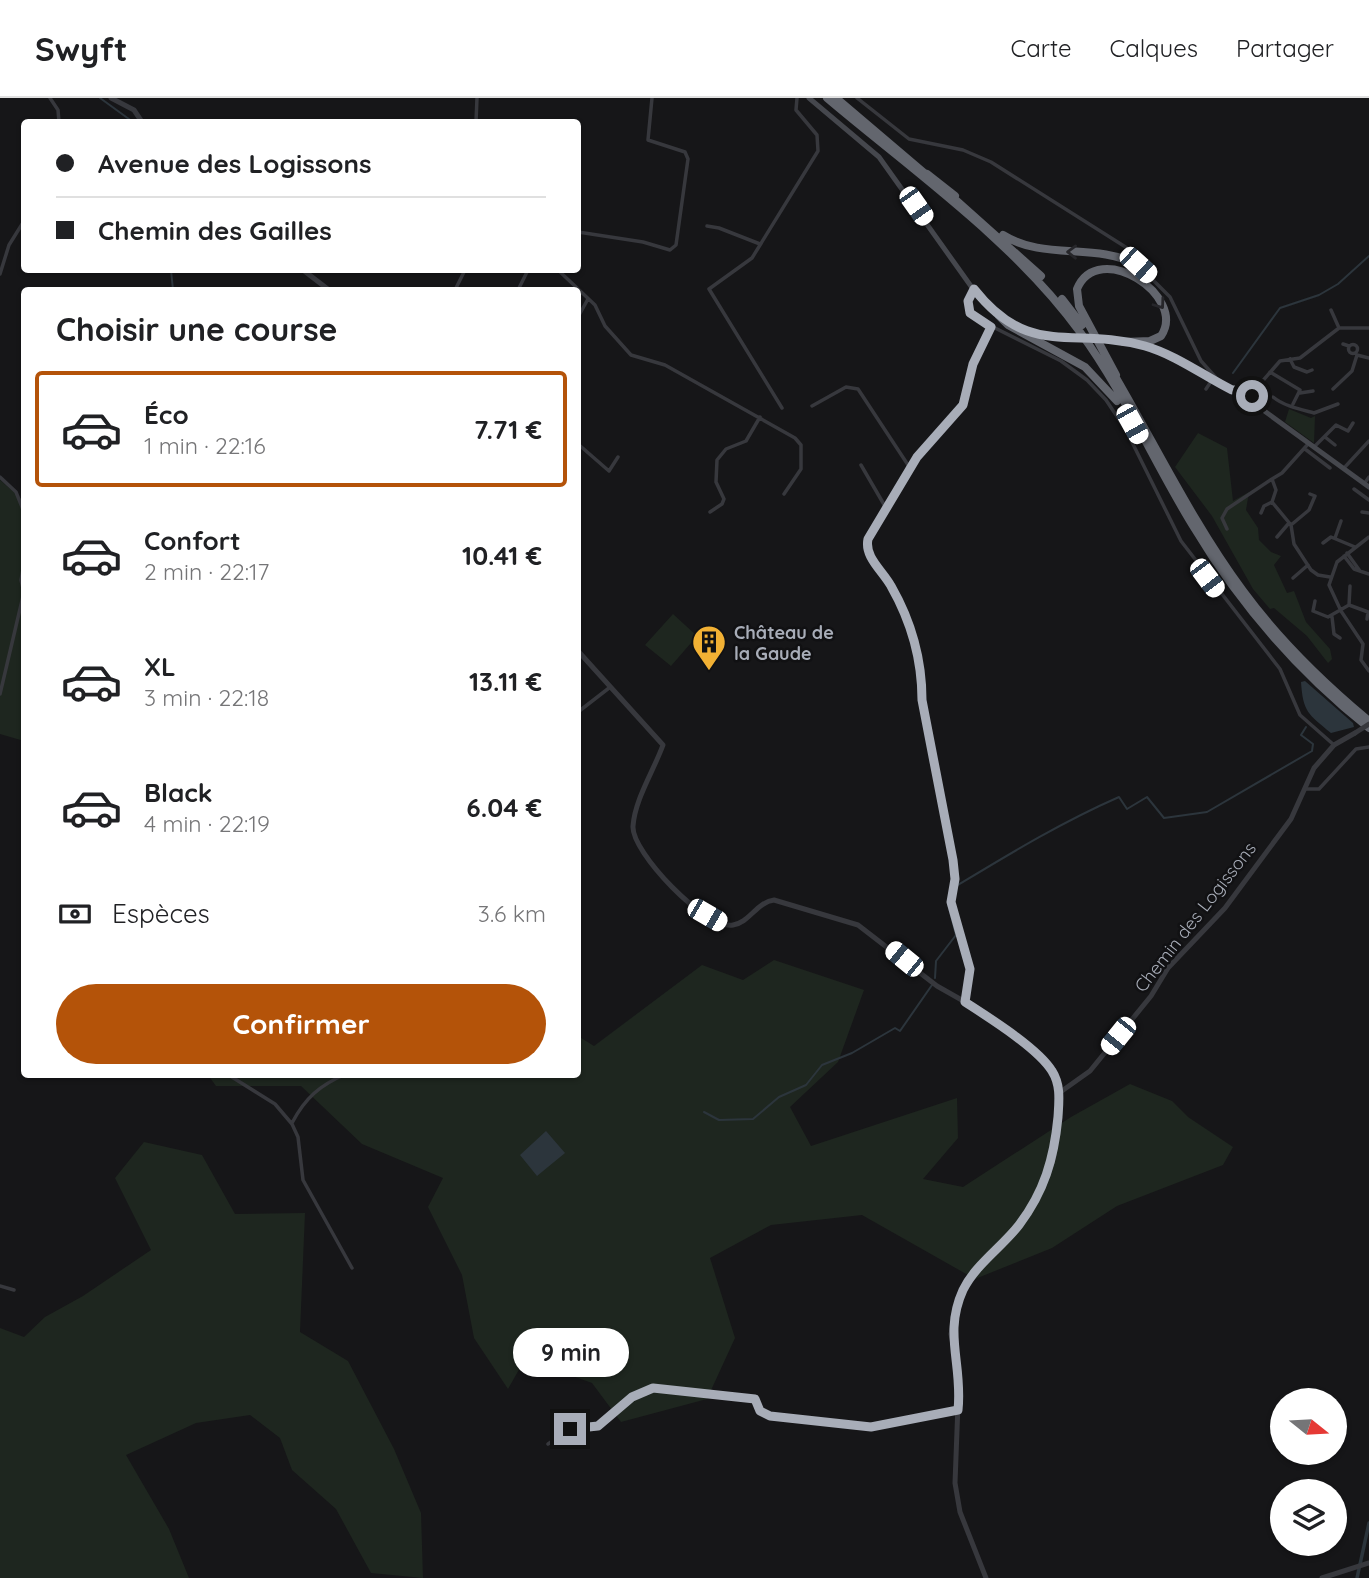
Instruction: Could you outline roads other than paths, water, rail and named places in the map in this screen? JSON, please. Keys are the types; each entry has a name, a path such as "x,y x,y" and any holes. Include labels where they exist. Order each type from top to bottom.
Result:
{"highway":[{"path":"827,98 1008,252 1053,297 1100,361 1195,530"},
{"path":"836,98 1034,268 1082,325 1120,384"},
{"path":"910,161 1000,232 1021,244 1051,251 1105,253 1138,265"},
{"path":"1124,342 1150,341 1161,336 1168,319 1164,306 1146,287 1122,272 1105,268 1089,272 1077,289 1079,306 1186,503 1242,591 1296,655 1369,724"},
{"path":"999,316 1008,325 1085,367 1100,380 1121,406 1231,585 1271,635 1322,688 1369,724"}],"main road":[{"path":"809,98 879,157 974,289 999,316 1032,334 1124,342 1162,352 1232,390 1251,393"},
{"path":"1241,392 1251,393"},
{"path":"1251,393 1263,412 1367,486"}],"street":[{"path":"50,98 58,110 60,119"},
{"path":"111,98 134,110 140,119"},
{"path":"476,119 477,98"},
{"path":"581,232 643,242 670,250 676,246 688,159 685,152 648,140 652,98"},
{"path":"782,408 709,289 743,266 760,244 818,151 819,140 799,116 797,98"},
{"path":"857,98 909,139 963,150 1003,169 1135,253 1138,265 1170,297 1201,361 1232,390"},
{"path":"0,274 9,245 21,226"},
{"path":"707,226 760,244"},
{"path":"307,273 325,287"},
{"path":"561,273 576,287"},
{"path":"974,289 968,301 970,313 991,327 1061,361 1087,380 1106,400 1126,430 1181,541 1280,669 1300,715 1334,745 1369,724"},
{"path":"581,292 605,326 631,355 665,365 760,417 801,444 801,469 784,494"},
{"path":"581,312 588,299"},
{"path":"1331,310 1339,328"},
{"path":"965,1002 970,969 951,902 955,879 953,860 922,700 922,678 915,642 902,606 867,550 868,539 909,468 928,442 963,405 973,364 991,327"},
{"path":"1251,393 1280,362 1300,358 1339,328 1369,328"},
{"path":"1343,344 1349,346 1349,352 1369,358"},
{"path":"1334,389 1353,370 1356,354"},
{"path":"1290,359 1294,367 1307,372 1312,370"},
{"path":"1200,374 1201,361"},
{"path":"1270,372 1298,388 1300,393"},
{"path":"1206,389 1212,380"},
{"path":"812,406 846,387 858,389 909,468"},
{"path":"1293,404 1300,393 1312,391"},
{"path":"1273,397 1286,405 1293,404 1314,413 1338,404"},
{"path":"710,512 722,505 724,499 716,482 717,460 726,449 746,441 760,417"},
{"path":"1227,529 1222,518 1227,509 1282,473 1305,449 1325,437 1336,425 1348,431 1353,424"},
{"path":"1325,437 1335,445"},
{"path":"1344,468 1369,441"},
{"path":"581,447 609,471 618,457"},
{"path":"1305,449 1330,468"},
{"path":"861,465 886,508"},
{"path":"0,477 19,497 21,503"},
{"path":"1367,486 1369,477"},
{"path":"1261,513 1264,506 1272,502 1276,486 1272,479"},
{"path":"1354,489 1369,500"},
{"path":"1277,537 1313,502 1315,496 1310,494"},
{"path":"1272,502 1290,524 1294,544 1308,565 1315,574 1330,577"},
{"path":"1362,512 1369,513"},
{"path":"1335,538 1341,521"},
{"path":"1323,543 1329,537 1355,547"},
{"path":"1369,537 1345,554 1330,577 1333,597 1363,644 1362,664 1369,671"},
{"path":"1345,554 1362,573 1369,575"},
{"path":"1293,578 1308,565"},
{"path":"1349,605 1350,586"},
{"path":"1315,601 1313,611 1332,616 1349,605"},
{"path":"0,694 21,605"},
{"path":"1349,605 1367,612 1367,619"},
{"path":"1332,616 1334,634 1340,638"},
{"path":"581,655 663,745 635,815 634,835 655,868 685,899 720,922 732,926 768,901 837,917 876,937 937,986 965,1002 1043,1059 1055,1076 1059,1093 1054,1156 1048,1175 1021,1222 968,1280 958,1304 951,1334 959,1378 955,1483 958,1504 986,1578"},
{"path":"581,710 609,688"},
{"name":"Chemin des Logissons","path":"1059,1093 1090,1071 1151,996 1168,968 1234,898 1291,819 1314,768 1334,745"},
{"path":"1303,788 1320,789 1356,749 1369,747"},
{"path":"233,1078 275,1104 292,1124 298,1137 303,1180 352,1268"},
{"path":"292,1124 301,1105 311,1094 339,1078"},
{"path":"0,1286 14,1290"},
{"path":"548,1444 570,1429 598,1426 632,1397 653,1388 755,1399 760,1411 770,1416 852,1426 871,1427 958,1410"},
{"path":"1322,1578 1369,1563"}],"waterway":[{"path":"100,98 129,119"},
{"path":"1233,373 1280,308 1319,295 1338,284 1369,256"},
{"path":"171,273 173,287"},
{"path":"958,885 1057,827 1119,797 1127,809 1147,797 1164,818 1207,812 1312,751 1313,744 1301,735 1306,727"},
{"path":"935,978 936,961 956,935 948,904 952,890"},
{"path":"704,1112 719,1120 753,1119 779,1097 806,1085 822,1065 852,1053 895,1028 900,1031 932,985"},
{"path":"1357,1578 1369,1523"}],"place":[{"name":"Château de la Gaude","path":"709,672"}]}
